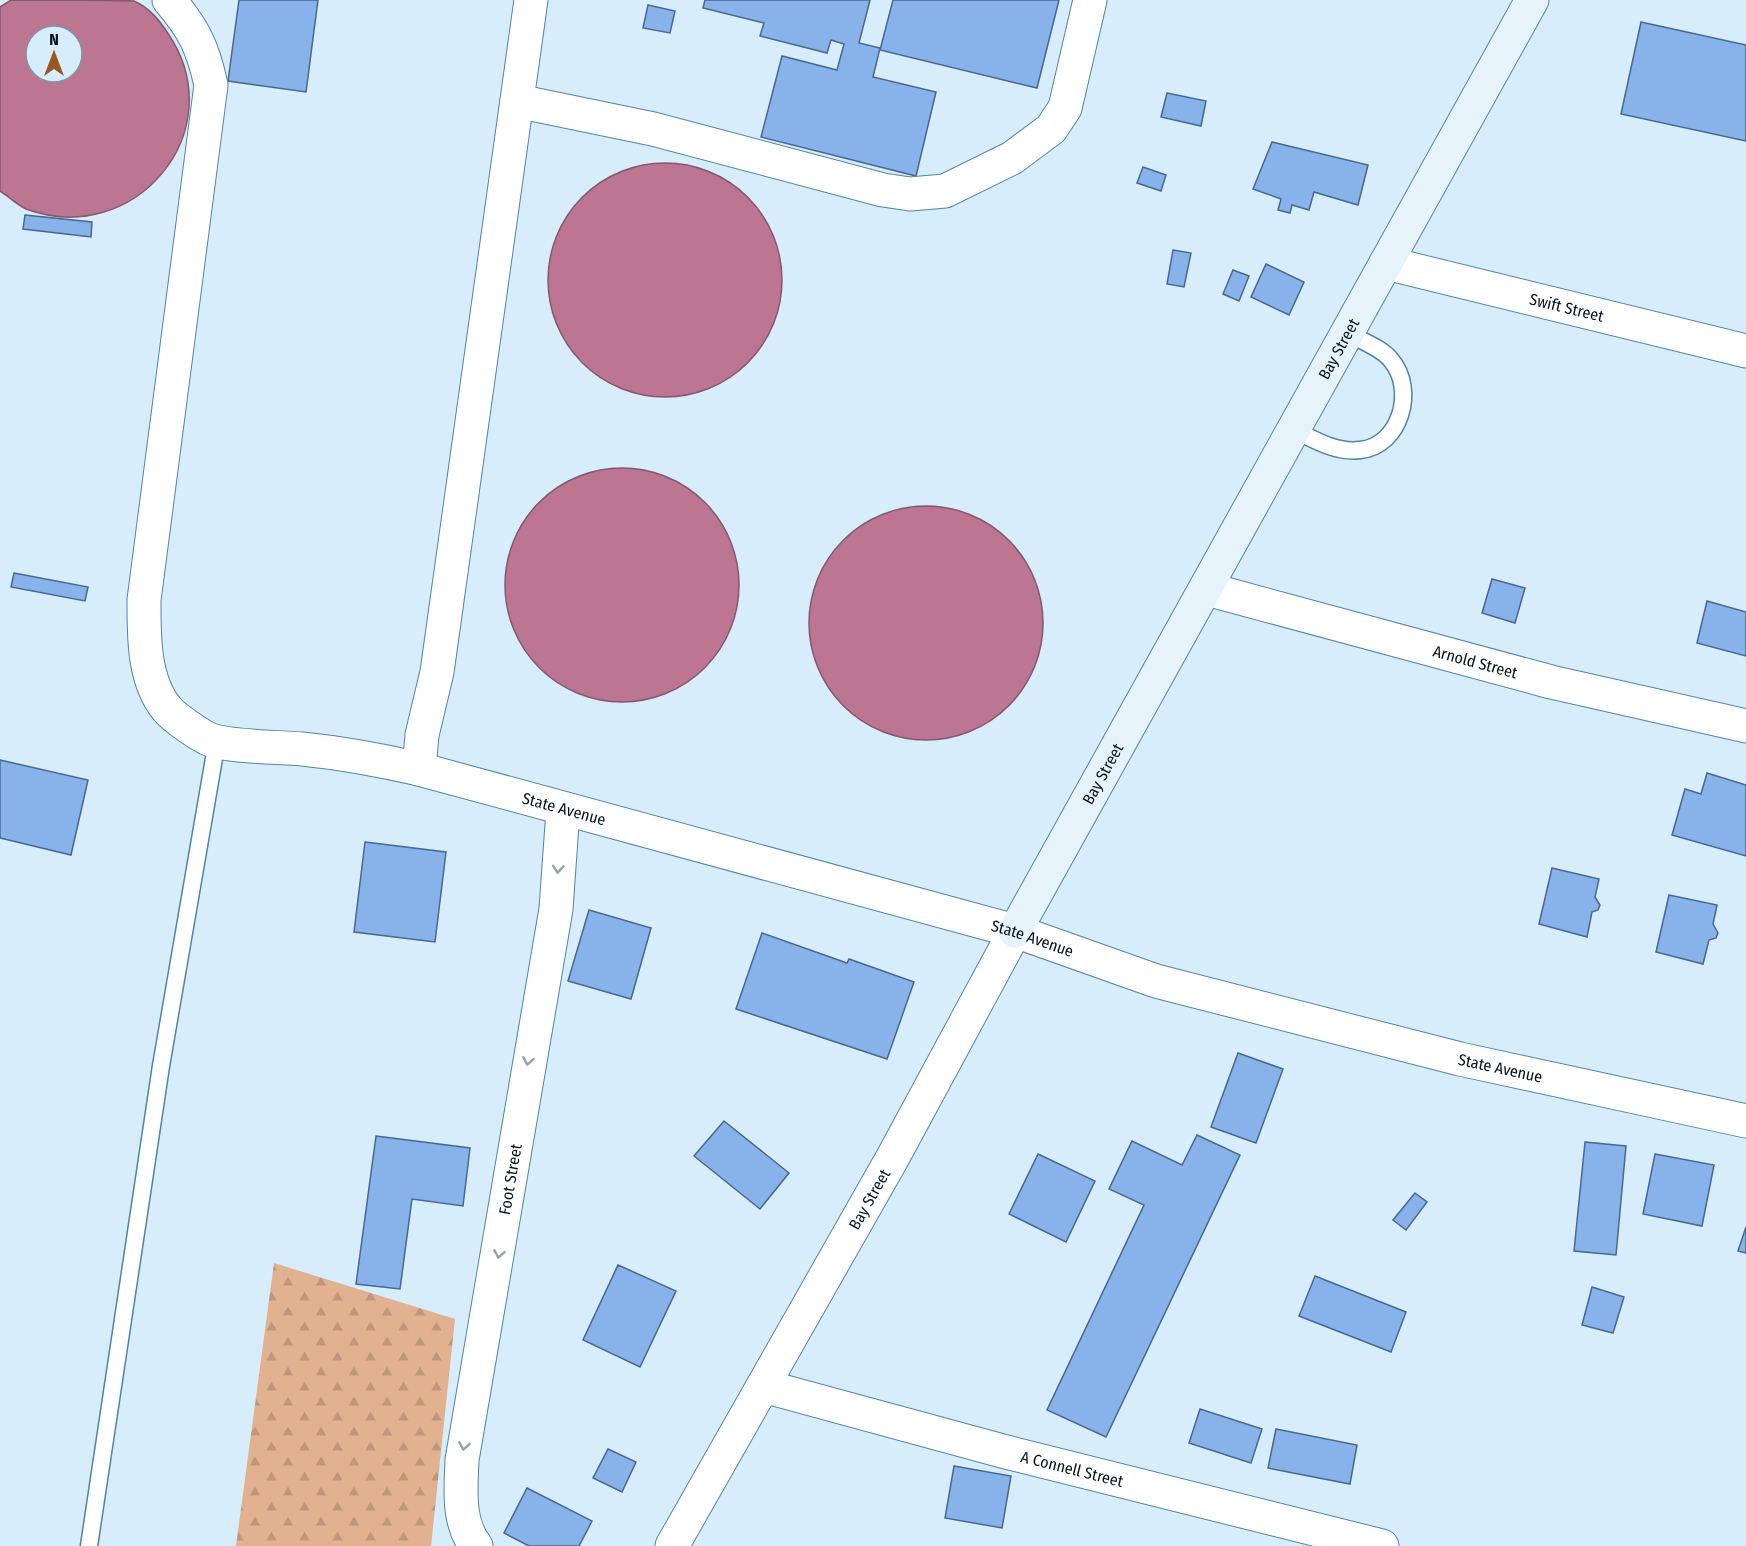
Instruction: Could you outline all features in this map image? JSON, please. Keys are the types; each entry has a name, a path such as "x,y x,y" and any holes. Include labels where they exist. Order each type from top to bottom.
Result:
{"main road":[{"name":"Bay Street","path":"1015,931 1207,589 1532,0"}],"street":[{"path":"169,0 195,33 204,55 211,85 144,600 143,641 146,660 168,711 210,740 217,741"},
{"path":"419,769 422,735 437,672 531,0"},
{"path":"517,101 653,129 883,190 910,194 945,191 1012,158 1051,129 1065,108 1090,0"},
{"name":"Swift Street","path":"1386,263 1746,351"},
{"name":"Arnold Street","path":"1207,589 1551,682 1746,726"},
{"name":"State Avenue","path":"217,741 321,751 419,769 1015,931 1156,981 1460,1059 1746,1121"},
{"name":"Foot Street","path":"476,1546 464,1522 461,1497 462,1460 556,909 563,810"},
{"name":"Bay Street","path":"672,1546 893,1157 1015,931"},
{"name":"A Connell Street","path":"763,1386 1006,1452 1382,1546"}],"lane":[{"path":"1294,430 1334,448 1361,450 1383,442 1396,424 1403,402 1402,377 1390,358 1348,333"},
{"path":"89,1546 161,1066 217,741"}],"green space":[{"path":"274,1263 455,1319 431,1546 236,1546"}],"shaded area":[{"path":"11,0 134,1 150,11 169,35 186,72 189,109 180,143 162,173 136,197 103,212 66,217 26,209 0,191 0,7"},
{"path":"654,163 676,163 710,172 730,183 748,197 762,215 773,235 780,257 782,280 780,303 773,325 762,345 748,363 720,383 699,392 676,397 654,397 631,392 610,383 591,371 574,354 553,314 548,291 548,269 553,246 562,225 574,206 591,189 631,168"},
{"path":"611,468 633,468 667,477 687,488 705,502 719,520 730,540 737,562 739,585 737,608 730,630 719,650 705,668 677,688 656,697 633,702 611,702 588,697 567,688 548,676 531,659 510,619 505,596 505,574 510,551 519,530 531,511 548,494 588,473"},
{"path":"915,506 937,506 971,515 991,526 1009,540 1023,558 1034,578 1041,600 1043,623 1041,646 1034,668 1023,688 1009,706 981,726 960,735 937,740 915,740 892,735 871,726 852,714 835,697 814,657 809,634 809,612 814,589 823,568 835,549 852,532 892,511"}],"building":[{"path":"239,0 318,0 306,92 228,81"},
{"path":"705,0 870,0 859,43 880,48 873,77 936,92 916,176 761,137 782,56 837,70 844,44 831,40 827,53 760,36 764,23 703,8"},
{"path":"893,0 1059,0 1037,88 880,50"},
{"path":"648,5 675,11 670,33 643,28"},
{"path":"1641,22 1746,45 1746,141 1621,114"},
{"path":"1167,93 1206,101 1201,126 1161,117"},
{"path":"1272,142 1368,165 1358,205 1314,192 1309,210 1292,205 1290,213 1278,210 1281,199 1253,189"},
{"path":"1143,167 1166,175 1161,191 1137,183"},
{"path":"25,215 92,222 91,237 23,229"},
{"path":"1173,250 1191,253 1184,287 1167,284"},
{"path":"1266,264 1304,282 1289,315 1251,297"},
{"path":"1233,270 1249,276 1239,301 1223,294"},
{"path":"14,573 88,587 85,601 11,587"},
{"path":"1492,579 1525,588 1515,623 1482,613"},
{"path":"1707,601 1746,612 1746,656 1697,643"},
{"path":"0,760 88,780 71,855 0,838"},
{"path":"1707,773 1746,785 1746,856 1672,835 1685,789 1701,794"},
{"path":"365,842 446,852 435,942 354,932"},
{"path":"1552,868 1599,879 1595,897 1600,905 1598,910 1592,912 1587,937 1539,924"},
{"path":"1669,895 1717,905 1713,924 1718,933 1716,938 1709,940 1703,964 1656,952"},
{"path":"589,910 651,928 631,999 568,981"},
{"path":"762,933 847,963 849,959 914,982 887,1059 736,1009"},
{"path":"1238,1053 1283,1069 1256,1143 1211,1127"},
{"path":"724,1121 789,1173 760,1209 694,1156"},
{"path":"1197,1135 1240,1155 1106,1437 1047,1410 1144,1205 1109,1189 1132,1141 1182,1165"},
{"path":"376,1136 470,1148 463,1206 412,1199 400,1289 356,1284"},
{"path":"1585,1142 1626,1146 1616,1255 1574,1251"},
{"path":"1038,1154 1095,1181 1066,1242 1009,1214"},
{"path":"1655,1154 1714,1165 1702,1226 1643,1214"},
{"path":"1415,1193 1427,1202 1406,1230 1393,1220"},
{"path":"1746,1227 1746,1253 1738,1251"},
{"path":"618,1265 676,1291 640,1367 583,1340"},
{"path":"1315,1276 1406,1312 1391,1352 1299,1316"},
{"path":"1592,1287 1624,1297 1613,1333 1582,1325"},
{"path":"1200,1409 1262,1429 1251,1463 1189,1443"},
{"path":"1276,1429 1357,1445 1350,1484 1268,1468"},
{"path":"608,1449 636,1462 622,1492 593,1478"},
{"path":"954,1466 1011,1476 1002,1528 945,1518"},
{"path":"527,1488 592,1521 579,1546 529,1546 504,1533"}]}
